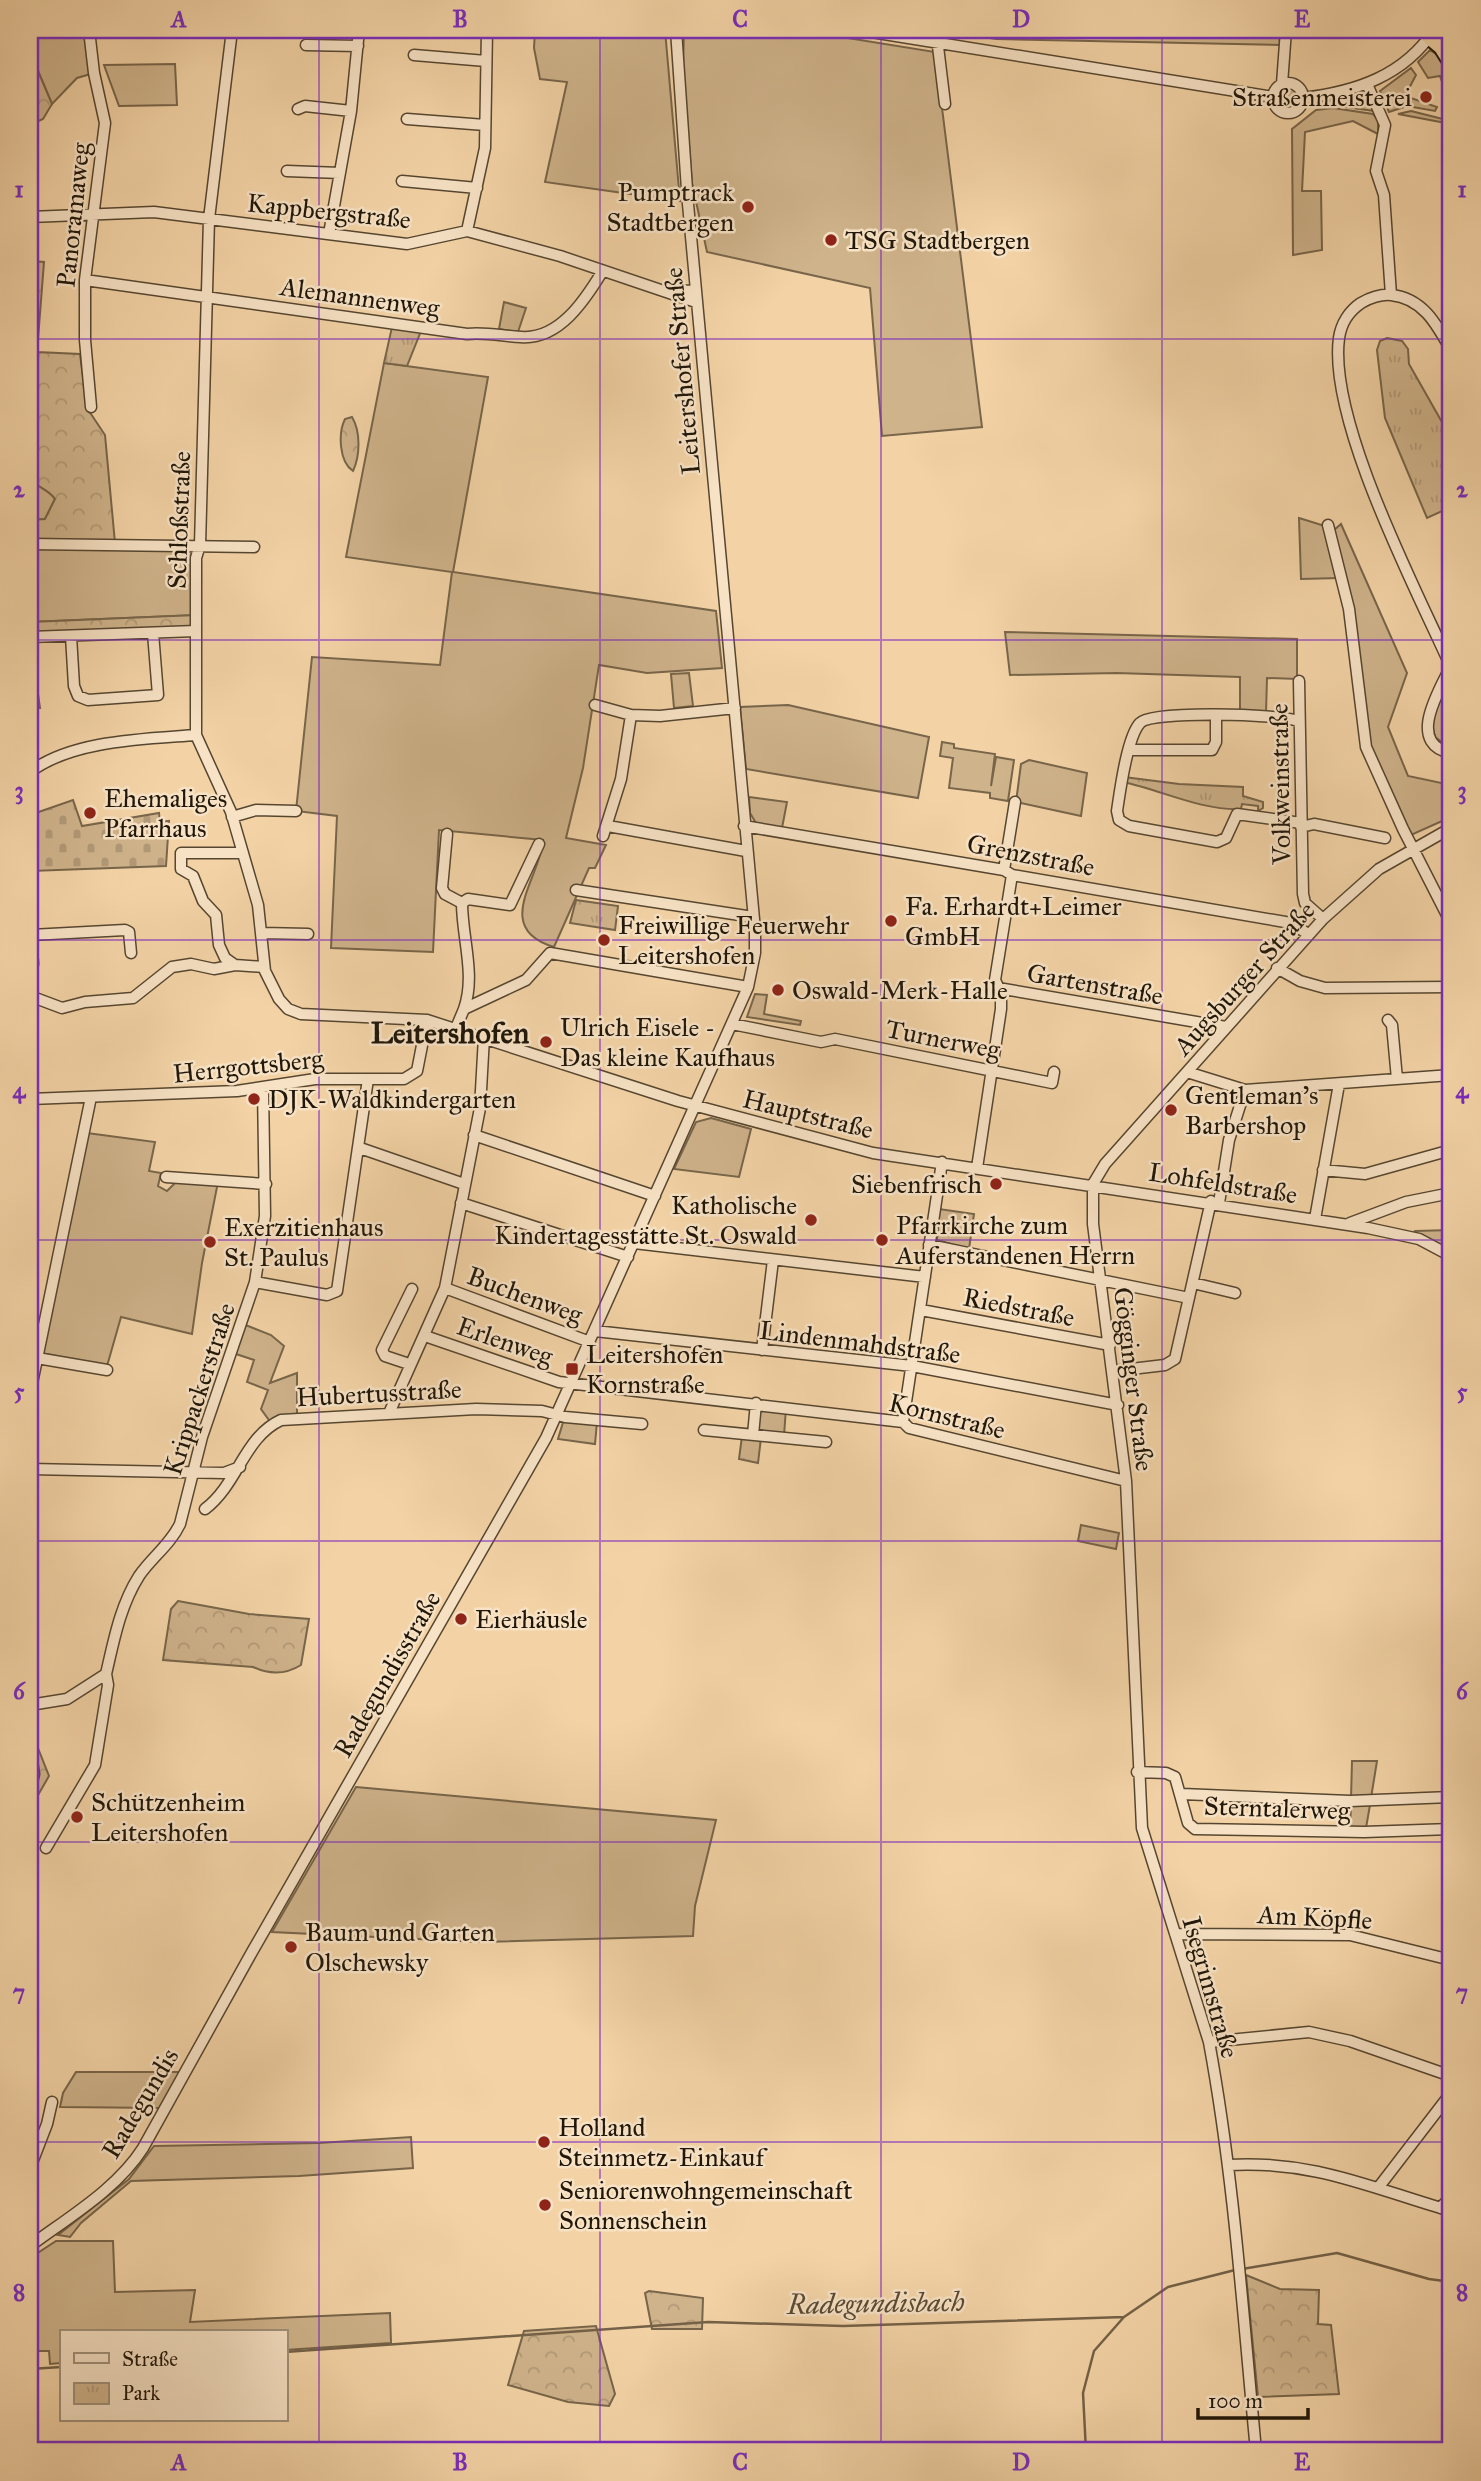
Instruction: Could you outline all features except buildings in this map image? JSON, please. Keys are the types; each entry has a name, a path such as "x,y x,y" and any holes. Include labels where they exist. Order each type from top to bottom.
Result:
{"highway":[{"path":"1431,33 1451,63"}],"street":[{"name":"Panoramaweg","path":"89,30 94,73 105,123 85,280 85,340 91,407"},
{"name":"Schloßstraße","path":"232,30 209,219 200,545 196,558 196,735 232,817 262,933 264,967 279,999"},
{"path":"329,234 351,111 359,30"},
{"path":"467,231 485,148 486,30"},
{"name":"Leitershofer Straße","path":"676,30 675,55 695,291 753,917"},
{"path":"859,30 1273,97"},
{"path":"936,30 945,104"},
{"path":"1286,30 1288,84"},
{"path":"1303,98 1332,95 1367,84 1404,62 1431,33"},
{"path":"306,45 358,46"},
{"path":"414,55 486,61"},
{"path":"1273,97 1288,84"},
{"path":"1273,97 1275,107 1287,114 1300,107 1303,98 1300,90 1288,84"},
{"path":"1367,84 1385,125 1376,171 1384,195 1391,295"},
{"path":"298,109 305,106 351,111"},
{"path":"407,118 485,125"},
{"path":"287,171 340,173"},
{"path":"402,181 477,188"},
{"name":"Kappbergstraße","path":"30,217 92,217 154,212 407,244 467,231 560,256 696,302"},
{"name":"Alemannenweg","path":"85,280 467,334 496,332 529,337 557,327 589,294 602,272"},
{"name":"Kappbergstraße","path":"657,290 695,291"},
{"path":"1451,349 1426,312 1407,299 1391,295 1366,300 1345,320 1339,337 1342,378 1350,419 1374,491 1451,667 1432,704 1427,727 1438,747 1451,753"},
{"path":"1328,525 1349,609 1366,747 1403,830 1451,923"},
{"path":"30,544 254,547"},
{"path":"30,638 196,631"},
{"path":"71,636 74,686 78,695 88,700 158,695 153,633"},
{"name":"Volkweinstraße","path":"1300,681 1298,721 1303,894 1305,903 1323,919"},
{"path":"595,705 631,715 735,708"},
{"path":"603,836 621,779 631,715"},
{"path":"1130,750 1212,750 1216,742 1216,715"},
{"path":"1298,721 1291,718 1216,715 1148,717 1137,727 1130,750 1117,811 1123,824 1217,842 1226,838 1237,814 1301,825 1314,824 1385,838"},
{"path":"30,772 40,764 67,753 132,740 196,735"},
{"path":"977,1168 1002,998 995,981 1014,802"},
{"path":"232,817 256,810 296,811"},
{"path":"608,826 746,851"},
{"name":"Grenzstraße","path":"744,826 1291,923 1308,934"},
{"name":"Augsburger Straße","path":"1093,1184 1107,1162 1323,919 1373,873 1451,828"},
{"path":"447,834 442,888 445,894 462,903"},
{"path":"462,903 468,899 510,905 538,844"},
{"path":"235,965 225,958 219,945 216,915 203,901 193,876 181,869 181,853 243,853"},
{"path":"576,890 753,917"},
{"path":"456,1028 468,998 468,952 462,934 462,903"},
{"name":"Radegundisstraße","path":"251,1952 557,1415 748,988 755,953 753,917"},
{"path":"30,924 33,964 30,978"},
{"path":"30,935 125,930 129,932 131,953"},
{"path":"262,933 308,934"},
{"path":"464,1009 526,980 550,953 748,988"},
{"path":"30,996 62,1008 85,1002 133,998 172,967 191,964 214,969 235,965 264,967"},
{"path":"1277,968 1300,981 1325,988 1451,987"},
{"name":"Gartenstraße","path":"998,988 1226,1027"},
{"name":"Hauptstraße","path":"279,999 288,1010 301,1014 427,1020 588,1074 855,1149 1093,1184"},
{"name":"Herrgottsberg","path":"30,1099 263,1088 315,1079 404,1079 416,1072 427,1020"},
{"path":"1388,1020 1392,1025 1397,1079"},
{"name":"Turnerweg","path":"732,1024 821,1042 835,1039 1052,1083 1054,1072"},
{"path":"390,1411 445,1288 482,1092 484,1037"},
{"path":"1188,1072 1245,1090 1451,1075"},
{"path":"256,1282 327,1295 337,1291 368,1079"},
{"path":"1315,1219 1339,1084"},
{"name":"Krippackerstraße","path":"106,1674 118,1620 131,1590 149,1563 174,1537 180,1524 193,1472 256,1282 265,1216 263,1088"},
{"path":"1114,1371 1166,1365 1175,1359 1229,1140 1245,1090"},
{"path":"30,1393 91,1097"},
{"path":"474,1135 655,1196"},
{"path":"360,1148 464,1184"},
{"path":"1323,1170 1365,1174 1451,1150"},
{"path":"903,1422 942,1162"},
{"path":"166,1177 266,1184"},
{"name":"Lohfeldstraße","path":"1093,1184 1346,1224 1419,1239 1451,1256"},
{"name":"Gögginger Straße","path":"1093,1184 1093,1224 1114,1371 1130,1537"},
{"name":"Lohfeldstraße","path":"1346,1224 1406,1202 1451,1193"},
{"path":"461,1203 628,1257"},
{"path":"634,1243 925,1277"},
{"path":"929,1245 1189,1298"},
{"path":"762,1350 773,1260"},
{"path":"1193,1283 1235,1293"},
{"name":"Buchenweg","path":"445,1288 590,1342"},
{"path":"409,1364 386,1356 382,1350 412,1289"},
{"name":"Riedstraße","path":"921,1310 1110,1345"},
{"name":"Lindenmahdstraße","path":"595,1331 912,1366 1118,1405"},
{"name":"Erlenweg","path":"425,1336 559,1382 572,1382"},
{"path":"37,1358 107,1370"},
{"name":"Kornstraße","path":"572,1382 903,1422 918,1431 1126,1481"},
{"path":"753,1435 755,1403"},
{"name":"Hubertusstraße","path":"205,1508 223,1492 258,1434 281,1420 390,1411 476,1409 542,1411 557,1415"},
{"path":"557,1415 642,1424"},
{"path":"704,1430 826,1442"},
{"path":"30,1469 224,1473 240,1467"},
{"name":"Isegrimstraße","path":"1130,1537 1137,1772 1142,1828 1209,2042 1228,2165 1256,2451"},
{"path":"30,1706 67,1699 106,1674 108,1685 95,1765 46,1848"},
{"path":"30,1748 34,1774 30,1791"},
{"name":"Sterntalerweg","path":"1137,1772 1171,1775 1179,1783 1188,1823 1195,1829 1364,1832 1451,1829"},
{"path":"1182,1794 1350,1801 1451,1797"},
{"name":"Am Köpfle","path":"1175,1934 1350,1935 1451,1960"},
{"name":"Radegundis","path":"30,2246 132,2165 251,1952"},
{"path":"1209,2042 1309,2032 1350,2040 1451,2077"},
{"path":"1378,2188 1451,2093"},
{"path":"30,2168 47,2124 52,2102"},
{"path":"1228,2165 1286,2165 1310,2168 1451,2211"},
{"path":"1440,2208 1451,2197"}],"green space":[{"path":"30,30 89,30 94,73 77,78 52,104 35,64 30,63"},
{"path":"535,30 665,30 680,201 545,182 567,82 540,79 534,48"},
{"name":"TSG Stadtbergen","path":"684,30 798,30 935,52 982,427 882,436 870,288 707,252 692,183 683,68"},
{"path":"940,30 1279,30 1280,45 996,39"},
{"path":"1430,50 1445,60 1451,79 1451,108 1440,76 1428,78 1418,62"},
{"path":"30,63 35,64 52,104 43,119 30,125"},
{"path":"175,64 177,105 119,106 104,65"},
{"path":"1411,68 1416,75 1405,96 1437,107 1435,111 1407,106 1389,112 1380,91"},
{"path":"1288,87 1296,90 1299,98 1296,106 1288,109 1280,106 1277,98 1280,90"},
{"path":"1362,95 1370,101 1374,111 1316,103"},
{"path":"1333,108 1373,114 1378,120 1378,134 1353,121 1305,132 1302,191 1321,191 1322,250 1293,255 1292,129 1316,110"},
{"path":"1411,111 1451,121 1451,124 1398,114"},
{"path":"30,261 44,262 37,352 80,354 87,408 105,435 115,543 30,547 30,520 45,519 55,499 30,478"},
{"path":"504,302 526,308 518,332 499,329"},
{"path":"392,327 421,331 407,366 384,363"},
{"path":"1387,338 1402,341 1408,349 1409,364 1451,438 1451,507 1427,518 1385,418 1377,350 1380,341"},
{"path":"384,363 488,377 453,572 716,611 722,668 647,673 599,665 583,768 566,838 606,845 595,868 589,868 554,947 535,938 525,927 522,915 524,900 543,840 439,830 433,952 331,948 337,816 296,811 312,657 440,665 452,572 346,557"},
{"path":"352,417 358,444 353,471 342,454 341,439 345,419"},
{"path":"30,478 55,499 45,519 30,520"},
{"path":"1299,518 1325,526 1339,578 1301,579"},
{"path":"1341,524 1407,673 1388,727 1408,776 1451,785 1451,817 1411,835 1370,745 1349,591 1334,530"},
{"path":"200,545 197,615 30,622 30,547"},
{"path":"197,615 196,631 30,637 30,622"},
{"path":"1005,632 1297,639 1297,679 1267,678 1266,713 1240,713 1240,677 1117,673 1010,675"},
{"path":"689,673 693,706 674,708 671,674"},
{"path":"30,680 36,680 40,708 30,708"},
{"path":"1448,681 1451,681 1451,749 1435,737 1431,720"},
{"path":"788,705 929,737 918,798 746,769 740,707"},
{"path":"942,742 954,744 954,748 995,754 991,786 996,757 1014,760 1008,801 990,798 990,793 949,788 953,758 940,756"},
{"path":"1029,760 1087,773 1081,816 1016,802 1021,764"},
{"path":"1124,777 1179,784 1243,787 1243,796 1263,802 1263,808 1258,811 1258,806 1242,804 1241,809 1211,807 1123,782"},
{"path":"749,797 787,802 782,828 756,823 750,813"},
{"path":"73,800 82,826 159,813 160,822 169,821 166,866 31,871 30,815"},
{"path":"576,900 618,906 615,930 570,923"},
{"path":"755,994 767,995 764,1014 801,1021 800,1025 747,1017"},
{"path":"711,1118 751,1129 739,1177 674,1169 696,1122"},
{"path":"87,1133 155,1142 149,1171 161,1173 158,1186 167,1191 177,1181 218,1182 202,1263 192,1334 121,1317 107,1366 41,1353"},
{"path":"939,1209 974,1214 969,1249 937,1240"},
{"path":"1451,1230 1446,1248 1413,1233 1415,1231"},
{"path":"243,1324 271,1335 284,1346 270,1383 297,1373 297,1417 271,1423 261,1409 268,1390 247,1382 254,1360 233,1353"},
{"path":"759,1405 786,1408 784,1436 756,1433"},
{"path":"564,1419 597,1422 595,1444 558,1439"},
{"path":"742,1436 761,1438 758,1463 739,1459"},
{"path":"1081,1525 1119,1533 1116,1549 1078,1541"},
{"path":"178,1601 249,1614 309,1619 301,1665 277,1673 253,1667 163,1660 171,1609"},
{"path":"30,1728 49,1776 30,1809"},
{"path":"1352,1761 1377,1761 1371,1798 1351,1799"},
{"path":"356,1787 716,1820 695,1906 693,1936 481,1942 272,1932"},
{"path":"1351,1805 1370,1805 1366,1828 1350,1828"},
{"path":"76,2072 181,2072 161,2108 60,2107 63,2093"},
{"path":"411,2137 413,2168 299,2176 131,2181 81,2223 70,2237 58,2235 129,2179 154,2146 319,2143"},
{"path":"56,2241 113,2241 115,2292 195,2290 190,2322 390,2313 391,2343 287,2350 287,2330 60,2330 60,2363 50,2364 49,2351 30,2351 30,2258"},
{"path":"1246,2275 1280,2289 1319,2290 1318,2324 1331,2325 1339,2394 1258,2397"},
{"path":"649,2291 703,2298 702,2329 652,2329 645,2293"},
{"path":"596,2326 615,2394 609,2406 568,2402 508,2385 524,2331"}],"waterway":[{"name":"Radegundisbach","path":"1242,2269 1337,2253 1429,2279 1451,2282"},
{"name":"Radegundisbach","path":"287,2352 708,2322 843,2326 1124,2317 1168,2287 1235,2270"},
{"path":"1086,2451 1083,2393 1094,2351 1124,2317"},
{"name":"Radegundisbach","path":"30,2369 60,2367"}],"place":[{"name":"Straßenmeisterei","path":"1426,97"},
{"name":"Pumptrack Stadtbergen","path":"748,207"},
{"name":"TSG Stadtbergen","path":"831,240"},
{"name":"Ehemaliges Pfarrhaus","path":"90,813"},
{"name":"Fa. Erhardt+Leimer GmbH","path":"891,921"},
{"name":"Freiwillige Feuerwehr Leitershofen","path":"604,940"},
{"name":"Oswald-Merk-Halle","path":"778,990"},
{"name":"Ulrich Eisele - Das kleine Kaufhaus","path":"546,1042"},
{"name":"DJK-Waldkindergarten","path":"254,1099"},
{"name":"Gentleman's Barbershop","path":"1171,1110"},
{"name":"Siebenfrisch","path":"996,1184"},
{"name":"Katholische Kindertagesstätte St. Oswald","path":"811,1220"},
{"name":"Pfarrkirche zum Auferstandenen Herrn","path":"882,1240"},
{"name":"Exerzitienhaus St. Paulus","path":"210,1242"},
{"name":"Leitershofen Kornstraße","path":"572,1369"},
{"name":"Eierhäusle","path":"461,1619"},
{"name":"Schützenheim Leitershofen","path":"77,1817"},
{"name":"Baum und Garten Olschewsky","path":"291,1947"},
{"name":"Holland Steinmetz-Einkauf","path":"544,2142"},
{"name":"Seniorenwohngemeinschaft Sonnenschein","path":"545,2205"}],"district":[{"name":"Leitershofen","path":"450,1033"}]}
